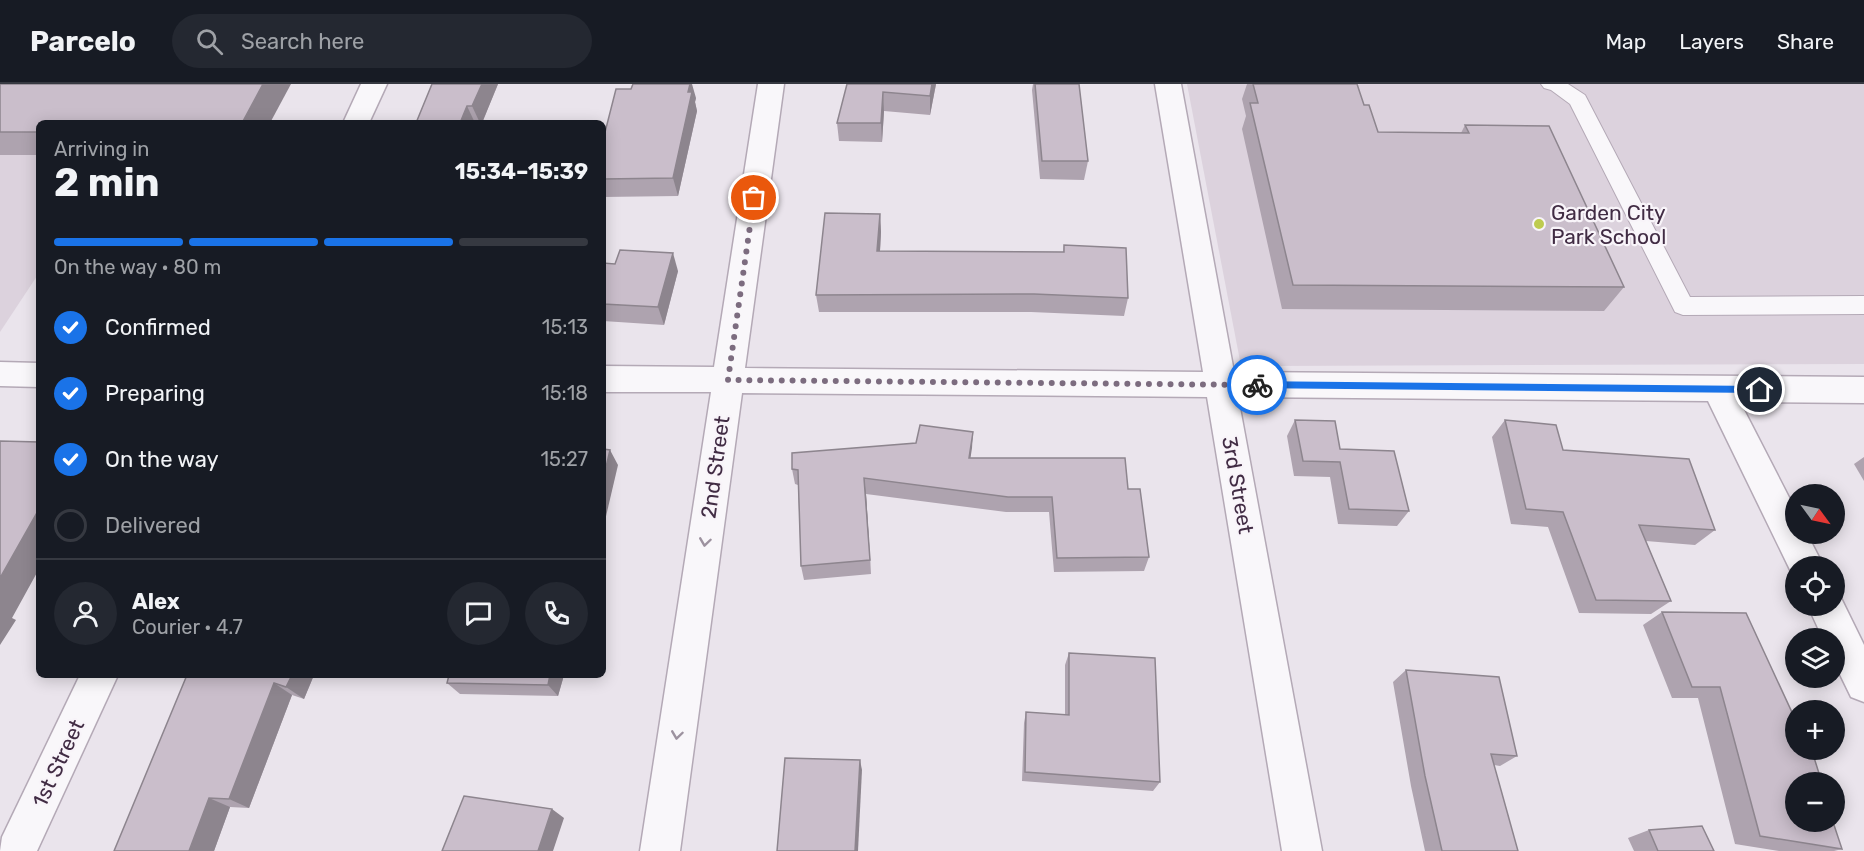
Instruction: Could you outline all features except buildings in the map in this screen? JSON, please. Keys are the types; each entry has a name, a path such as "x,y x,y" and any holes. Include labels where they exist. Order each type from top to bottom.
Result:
{"street":[{"path":"357,120 374,84"},
{"name":"2nd Street","path":"660,851 771,84"},
{"name":"3rd Street","path":"1167,84 1302,851"},
{"path":"0,374 36,375"},
{"path":"606,379 1864,390"},
{"path":"1719,389 1801,556"},
{"path":"1831,616 1864,684"},
{"name":"1st Street","path":"16,851 98,678"}],"lane":[{"path":"1551,84 1558,86 1578,100 1683,306 1864,305"}],"shaded area":[{"path":"0,84 36,120 36,278 0,332"},
{"name":"Garden City Park School","path":"1187,84 1864,84 1864,364 1241,366"}],"way so far":[{"path":"754,198 728,380 1257,385"}],"place":[{"name":"Garden City Park School","path":"1539,224"}],"route":[{"path":"1257,385 1760,390"}]}
